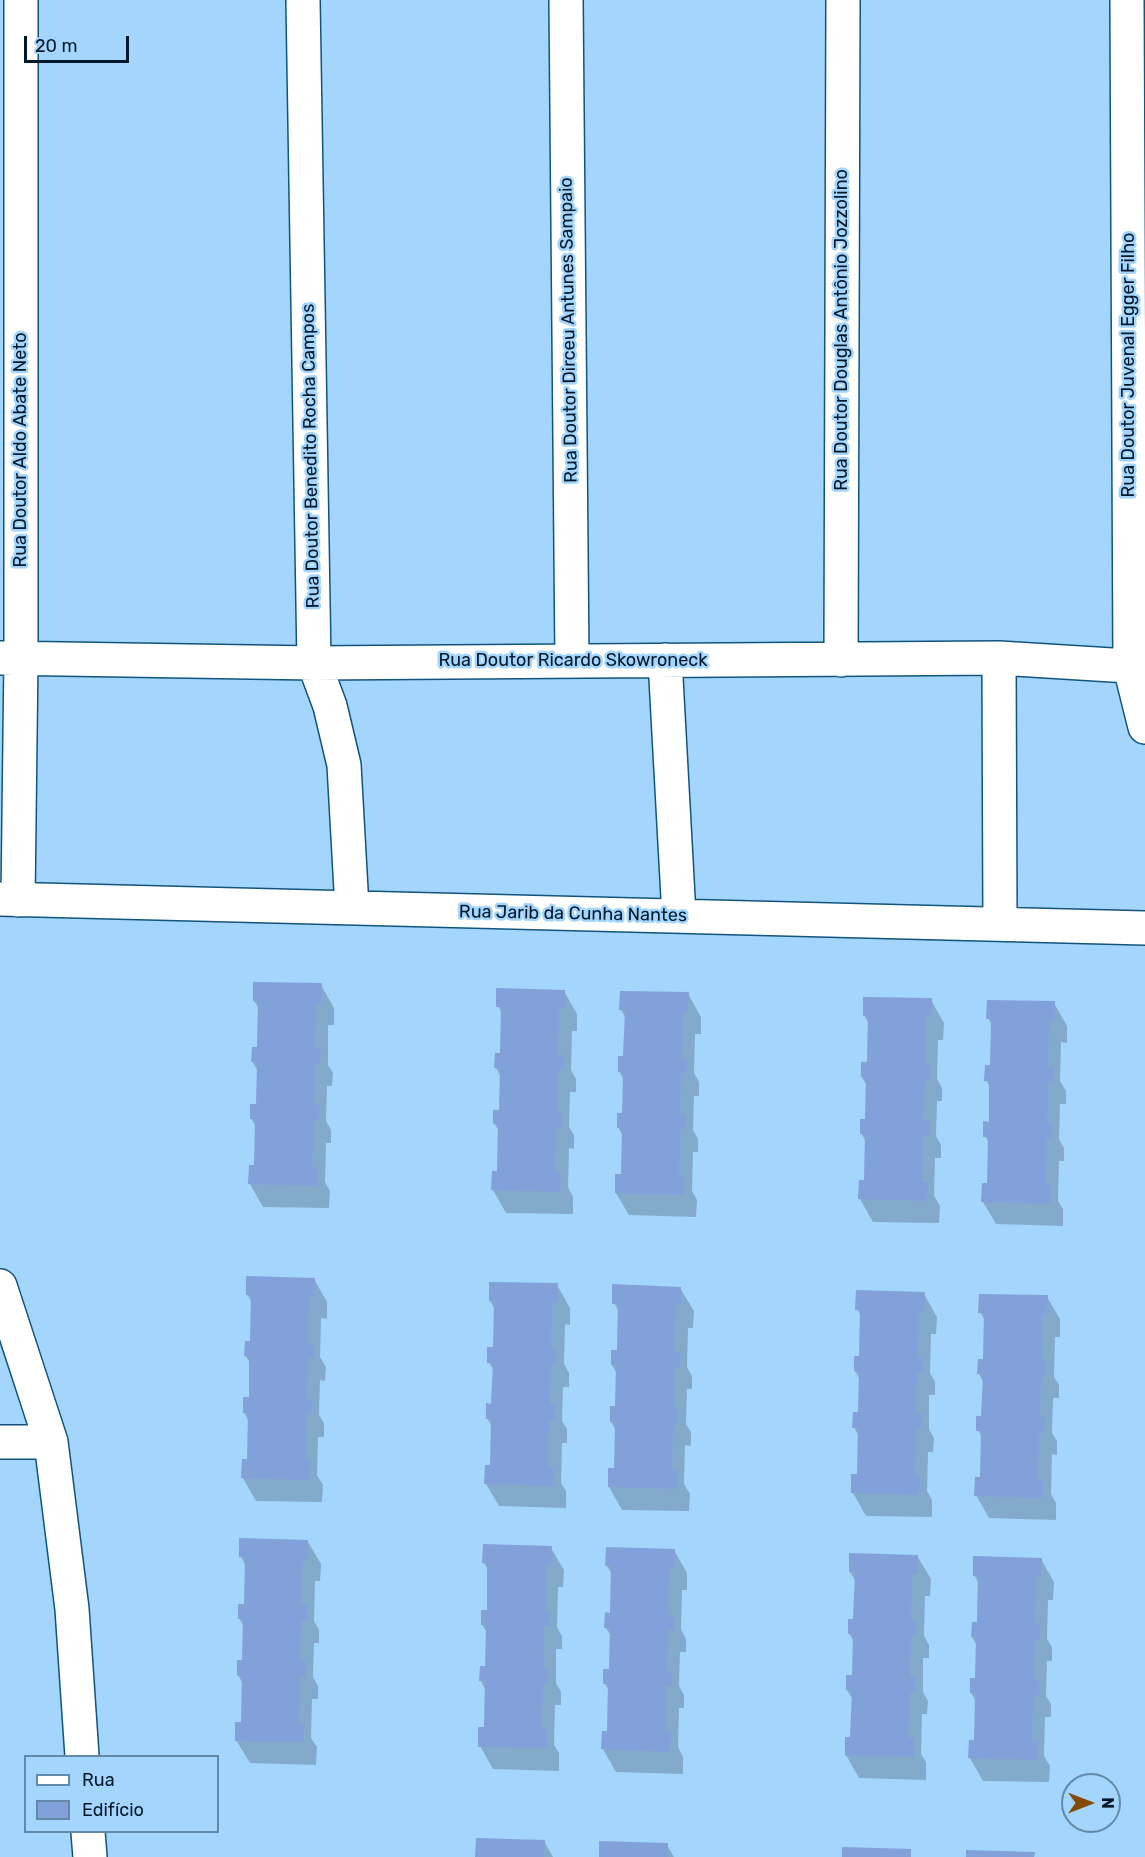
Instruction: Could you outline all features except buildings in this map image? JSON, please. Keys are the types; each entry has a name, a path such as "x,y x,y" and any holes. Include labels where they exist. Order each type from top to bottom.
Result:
{"street":[{"name":"Rua Doutor Aldo Abate Neto","path":"9,900 21,0"},
{"name":"Rua Doutor Benedito Rocha Campos","path":"303,0 314,663 330,706 344,765 352,908"},
{"name":"Rua Doutor Dirceu Antunes Sampaio","path":"566,0 573,660"},
{"name":"Rua Doutor Douglas Antônio Jozzolino","path":"841,660 843,0"},
{"name":"Rua Doutor Juvenal Egger Filho","path":"1127,0 1137,667 1145,727"},
{"name":"Rua Doutor Ricardo Skowroneck","path":"11,658 314,663 999,658 1137,667"},
{"path":"999,658 1000,924"},
{"path":"665,660 679,916"},
{"name":"Rua Jarib da Cunha Nantes","path":"9,900 1145,928"},
{"path":"0,1286 51,1442 72,1609 82,1755"},
{"path":"0,1442 51,1442"},
{"path":"88,1833 90,1857"}]}
